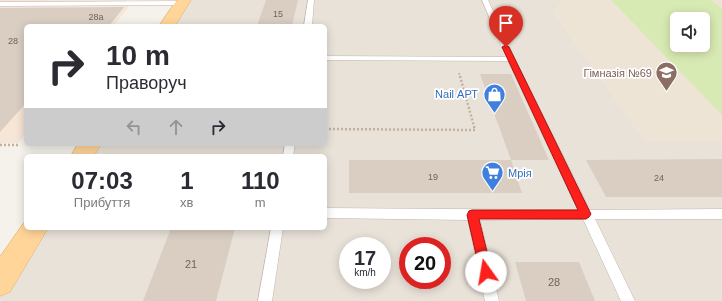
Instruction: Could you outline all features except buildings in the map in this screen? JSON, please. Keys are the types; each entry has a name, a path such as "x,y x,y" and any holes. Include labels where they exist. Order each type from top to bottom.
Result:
{"main road":[{"path":"168,24 183,1"},
{"path":"0,282 34,230"}],"lane":[{"path":"308,24 311,0"},
{"path":"485,0 511,59 628,301"},
{"path":"0,4 183,1"},
{"path":"327,58 511,59"},
{"path":"327,213 472,215 722,214"},
{"path":"472,215 492,301"},
{"path":"265,301 277,230"}],"path":[{"path":"327,129 475,130 455,59"},
{"path":"0,145 20,145"}],"shaded area":[{"path":"0,0 126,0 128,8 115,24 24,24 24,136 18,143 0,143"},
{"path":"184,0 565,0 553,12 646,142 722,142 722,301 0,301 0,282 34,230 327,230 327,154 83,154 89,146 327,146 327,24 168,24"},
{"name":"Гімназія №69","path":"565,0 722,0 722,142 646,142 553,12"}],"green space":[{"path":"611,0 711,0 722,8 722,115"}],"place":[{"name":"Гімназія №69","path":"667,92"},
{"name":"Nail АРТ","path":"494,114"},
{"name":"Мрія","path":"492,192"}],"route":[{"path":"486,272 472,215 586,214 506,47"}]}
